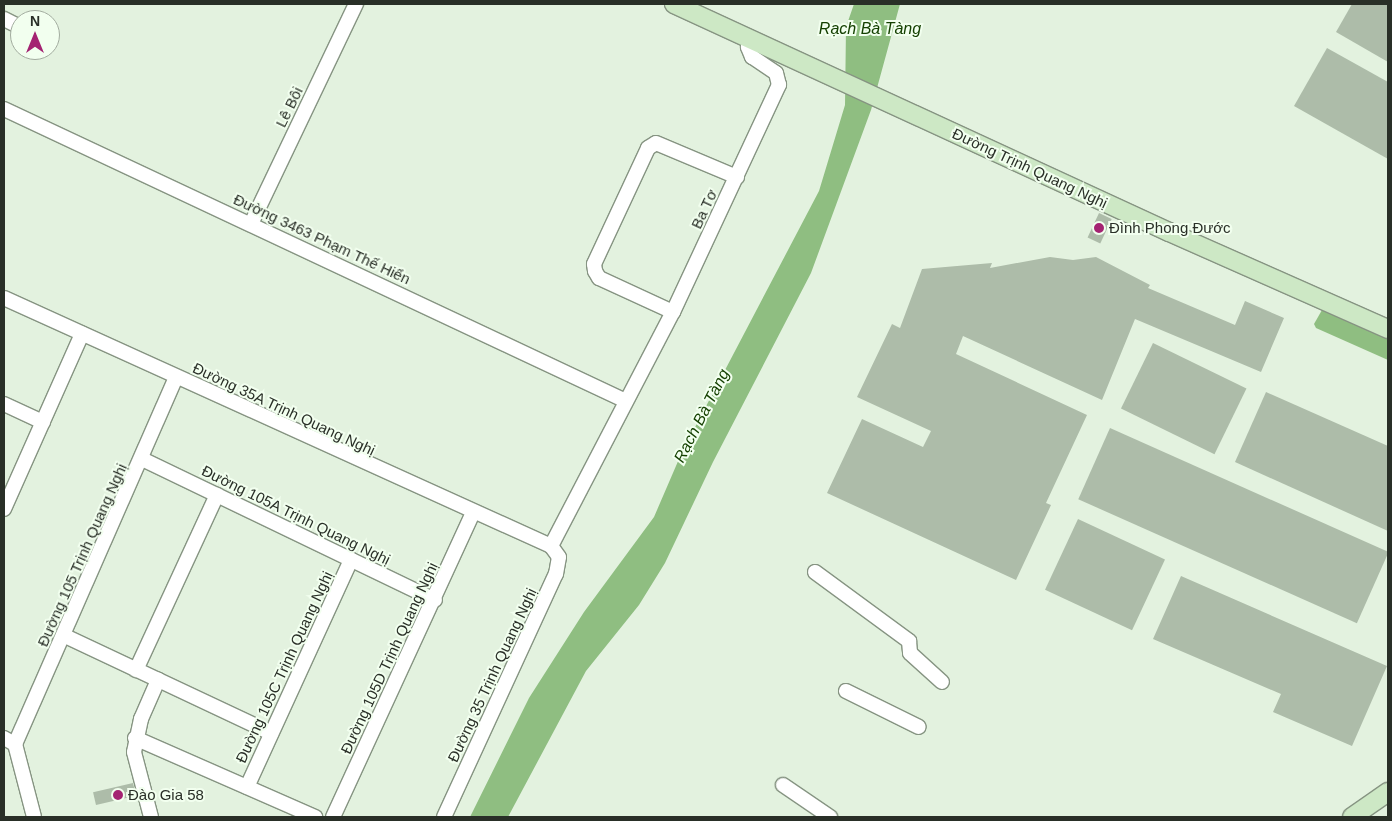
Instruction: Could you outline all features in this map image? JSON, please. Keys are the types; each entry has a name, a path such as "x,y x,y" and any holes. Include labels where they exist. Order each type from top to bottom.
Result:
{"main road":[{"name":"Đường Trịnh Quang Nghị","path":"674,4 1388,329"},
{"path":"1352,817 1388,792"}],"street":[{"name":"Lê Bôi","path":"251,224 356,4"},
{"name":"Ba Tơ","path":"551,546 673,312 780,81 776,73 752,57 748,47 751,38"},
{"name":"Đường 3463 Phạm Thế Hiển","path":"4,109 626,401"},
{"path":"673,312 599,278 594,271 594,264 648,148 656,143 737,177"},
{"name":"Đường 35A Trịnh Quang Nghị","path":"4,298 176,378 551,546"},
{"path":"4,509 82,334"},
{"name":"Đường 105 Trịnh Quang Nghị","path":"9,741 64,636 176,378"},
{"path":"4,404 43,422"},
{"name":"Đường 105A Trịnh Quang Nghị","path":"142,459 435,600"},
{"path":"136,670 217,495"},
{"name":"Đường 105D Trịnh Quang Nghị","path":"333,817 435,600 473,512"},
{"name":"Đường 35 Trịnh Quang Nghị","path":"444,817 556,574 559,557 551,546"},
{"name":"Đường 105C Trịnh Quang Nghị","path":"247,787 352,560"},
{"path":"815,572 909,641 910,653 942,682"},
{"path":"64,636 271,733"},
{"path":"151,817 134,752 135,738 158,680"},
{"path":"846,691 919,728"},
{"path":"135,738 315,817"},
{"path":"9,741 34,817"},
{"path":"784,785 830,817"}],"water":[{"name":"Rạch Bà Tàng","path":"854,4 900,4 871,110 811,273 713,462 665,563 639,605 586,671 508,817 470,817 529,698 584,612 654,517 682,452 819,191 845,105 846,27"},
{"path":"1322,310 1388,339 1388,360 1316,328 1314,324"}],"building":[{"path":"1352,4 1388,4 1388,62 1336,32"},
{"path":"1327,48 1388,82 1388,159 1294,106"},
{"name":"Đình Phong Đước","path":"1099,213 1112,219 1100,243 1088,237"},
{"path":"1050,257 1073,260 1096,257 1150,285 1148,288 1235,325 1245,301 1284,318 1261,372 1135,319 1102,400 963,336 956,354 1087,415 1046,503 1051,505 1016,580 827,493 862,419 923,447 931,431 857,397 892,324 900,328 922,269 992,263 990,268"},
{"path":"1153,343 1246,389 1214,454 1121,409"},
{"path":"1266,392 1388,446 1388,531 1235,462"},
{"path":"1110,428 1388,552 1357,623 1078,499"},
{"path":"1078,519 1165,560 1132,630 1045,590"},
{"path":"1181,576 1387,666 1352,746 1273,712 1281,694 1153,639"},
{"name":"Đào Gia 58","path":"133,783 136,796 96,805 93,792"}],"place":[{"name":"Đình Phong Đước","path":"1099,228"},
{"name":"Đào Gia 58","path":"118,795"}]}
